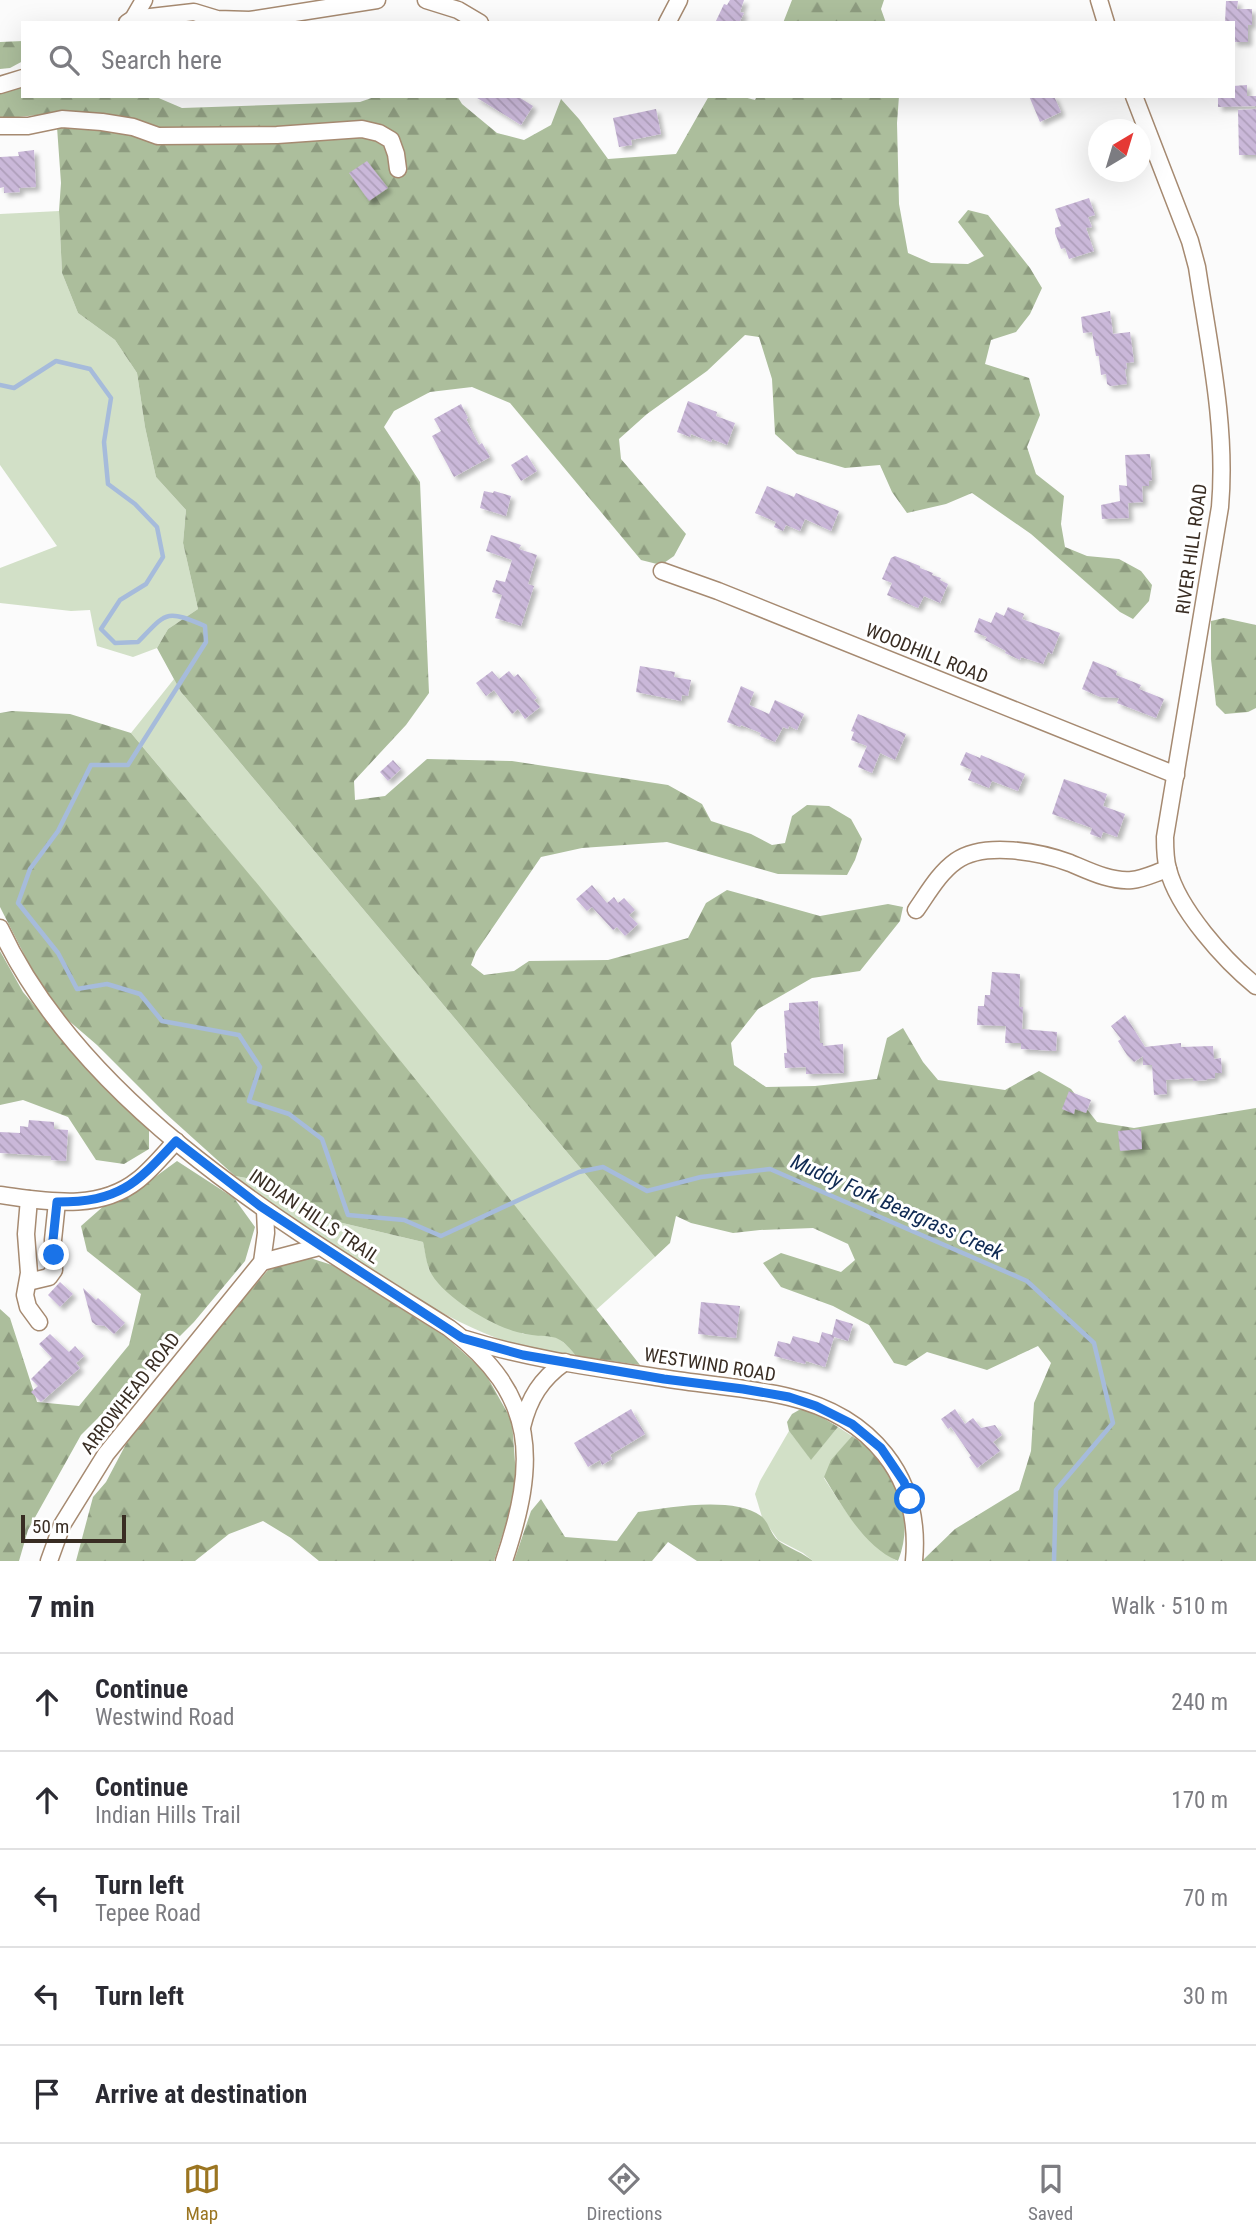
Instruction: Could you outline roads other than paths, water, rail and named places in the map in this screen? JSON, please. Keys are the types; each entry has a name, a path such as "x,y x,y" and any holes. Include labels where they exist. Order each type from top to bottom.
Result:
{"street":[{"path":"130,21 144,0"},
{"path":"130,21 188,6 217,19 250,20 377,0"},
{"path":"426,0 458,10 477,21"},
{"path":"668,21 679,0"},
{"path":"1099,0 1105,21"},
{"path":"0,85 21,79"},
{"name":"RIVER HILL ROAD","path":"1135,98 1197,267 1222,437 1220,506 1166,837 1168,869 1181,898 1212,944 1236,970 1256,986"},
{"path":"0,126 28,126 62,119 133,127 158,136 276,135 362,130 379,133 391,140 398,169"},
{"name":"WOODHILL ROAD","path":"662,571 1176,775"},
{"path":"916,910 931,887 957,860 985,850 1024,852 1055,858 1088,872 1132,880 1168,869"},
{"name":"INDIAN HILLS TRAIL","path":"0,928 25,973 52,1013 121,1092 176,1141 265,1210 462,1338 502,1384 518,1413 525,1443 525,1476 516,1525 504,1561"},
{"path":"0,1195 57,1202 93,1200 127,1188 143,1176 176,1141"},
{"path":"29,1199 26,1234 29,1273 26,1295 28,1307 40,1322"},
{"path":"28,1282 48,1277 54,1269 53,1240 57,1202"},
{"path":"265,1210 266,1233 262,1262 320,1247"},
{"name":"ARROWHEAD ROAD","path":"50,1561 62,1525 106,1454 262,1262"},
{"name":"WESTWIND ROAD","path":"462,1338 523,1355 789,1397 836,1415 852,1424 881,1448 904,1482 914,1519 914,1561"},
{"path":"522,1427 527,1406 538,1387 551,1372 565,1362"}],"waterway":[{"name":"Muddy Fork Beargrass Creek","path":"0,385 14,388 56,361 90,369 111,398 104,442 108,484 135,504 157,527 163,557 146,584 120,600 101,629 115,643 138,642 167,616 182,617 205,626 206,642 128,765 91,765 58,831 30,869 18,903 58,953 77,989 107,984 140,994 162,1021 239,1035 260,1067 249,1101 289,1114 322,1139 348,1215 404,1220 441,1236 579,1172 603,1167 647,1191 701,1177 770,1169 1027,1281 1094,1343 1113,1423 1056,1490 1054,1561"}]}
